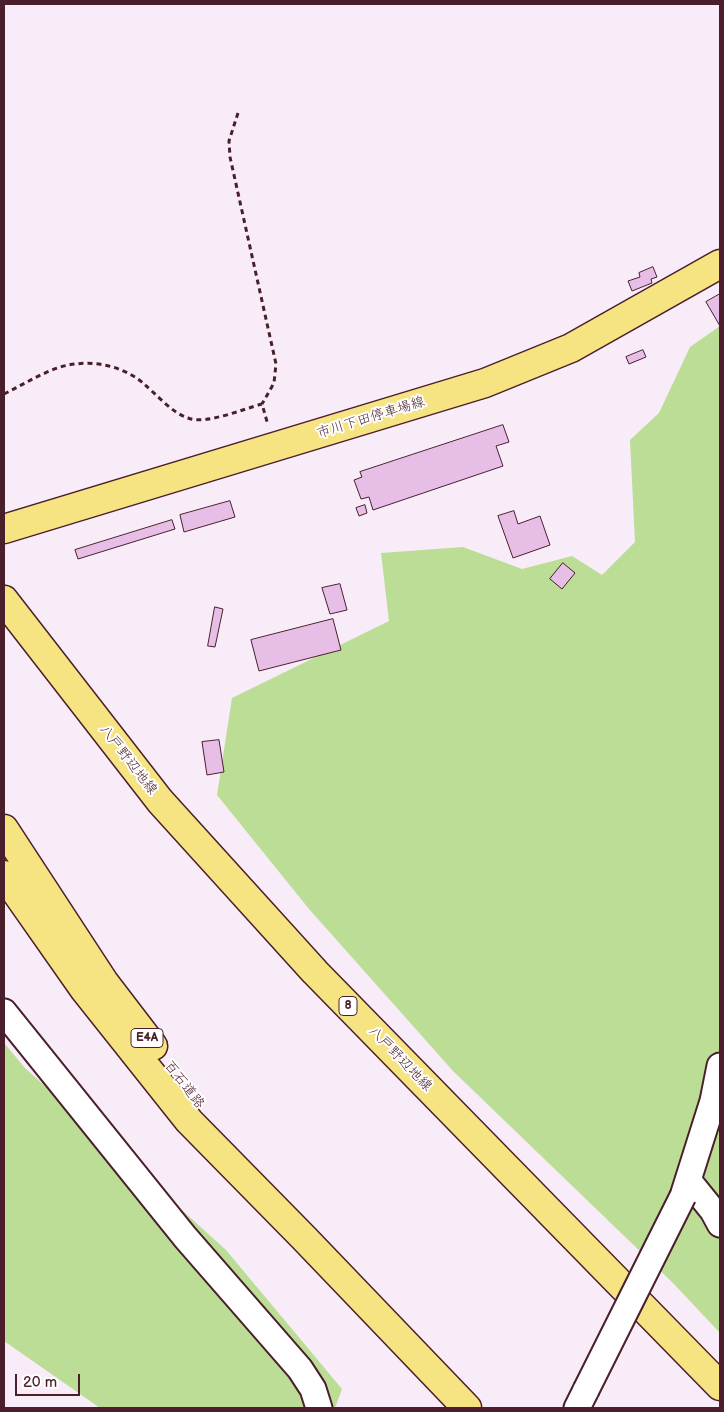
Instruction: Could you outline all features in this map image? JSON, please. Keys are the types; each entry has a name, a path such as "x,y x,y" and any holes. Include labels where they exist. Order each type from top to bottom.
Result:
{"main road":[{"name":"市川下田停車場線","path":"4,529 485,383 571,348 720,264"},
{"name":"八戸野辺地線","path":"4,600 160,801 308,965 720,1386"},
{"name":"百石道路","path":"4,829 104,982 304,1238"},
{"name":"百石道路","path":"4,876 84,989 189,1121 467,1408"}],"street":[{"path":"4,1012 185,1237 300,1369 312,1389 319,1408"},
{"path":"580,1402 686,1188 713,1101 720,1066"},
{"path":"686,1188 712,1211 720,1224"}],"path":[{"path":"4,394 52,370 74,364 96,364 116,367 138,379 177,413 188,419 204,420 262,404 274,383 276,364 230,157 229,141 238,113"},
{"path":"262,404 274,447"}],"green space":[{"path":"720,326 720,1333 673,1283 453,1071 309,909 217,795 232,698 389,621 381,553 463,547 522,569 572,556 602,575 635,542 630,440 659,413 690,347"},
{"path":"4,1043 25,1068 226,1250 342,1389 335,1408 100,1408 4,1341"}],"building":[{"path":"653,267 657,277 651,279 652,283 632,291 628,281 640,277 639,273"},
{"path":"720,294 720,326 706,302"},
{"path":"643,350 646,357 629,364 626,357"},
{"path":"503,425 509,442 496,446 503,466 373,510 369,497 361,499 354,480 362,477 360,472"},
{"path":"230,501 235,517 184,532 180,515"},
{"path":"365,505 367,513 359,516 356,508"},
{"path":"514,511 518,524 540,516 550,545 513,558 498,516"},
{"path":"172,520 175,529 78,559 75,550"},
{"path":"563,563 575,573 562,589 550,579"},
{"path":"340,584 347,610 330,614 322,588"},
{"path":"215,607 223,609 215,647 208,646"},
{"path":"333,619 341,650 259,671 251,640"},
{"path":"219,740 224,772 207,775 202,742"}]}
